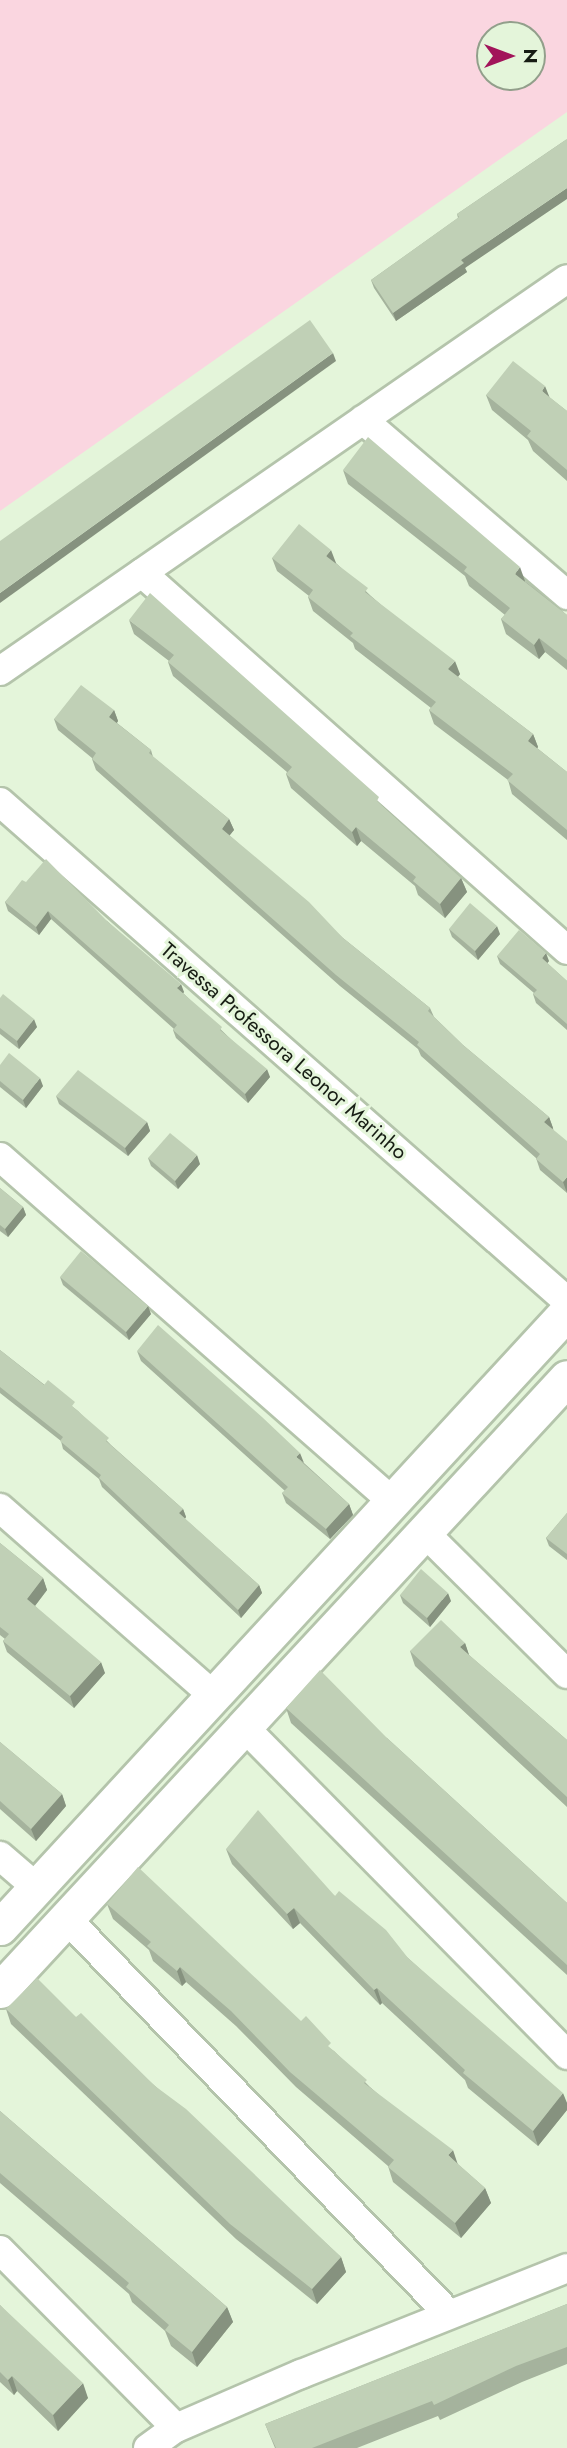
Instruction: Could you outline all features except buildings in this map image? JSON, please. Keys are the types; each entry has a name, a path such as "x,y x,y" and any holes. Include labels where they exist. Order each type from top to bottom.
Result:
{"street":[{"path":"0,670 567,279"},
{"path":"363,420 567,595"},
{"path":"142,573 567,950"},
{"name":"Travessa Professora Leonor Marinho","path":"0,802 567,1301"},
{"path":"0,1157 391,1500"},
{"path":"0,1927 212,1693 567,1312"},
{"path":"0,1990 567,1378"},
{"path":"0,1508 212,1693"},
{"path":"425,1533 567,1674"},
{"path":"243,1726 567,2055"},
{"path":"0,1856 36,1887"},
{"path":"66,1919 449,2315"},
{"path":"0,2250 176,2428"},
{"path":"148,2448 176,2428 567,2268"}],"shaded area":[{"path":"0,0 567,0 567,112 0,511"}]}
